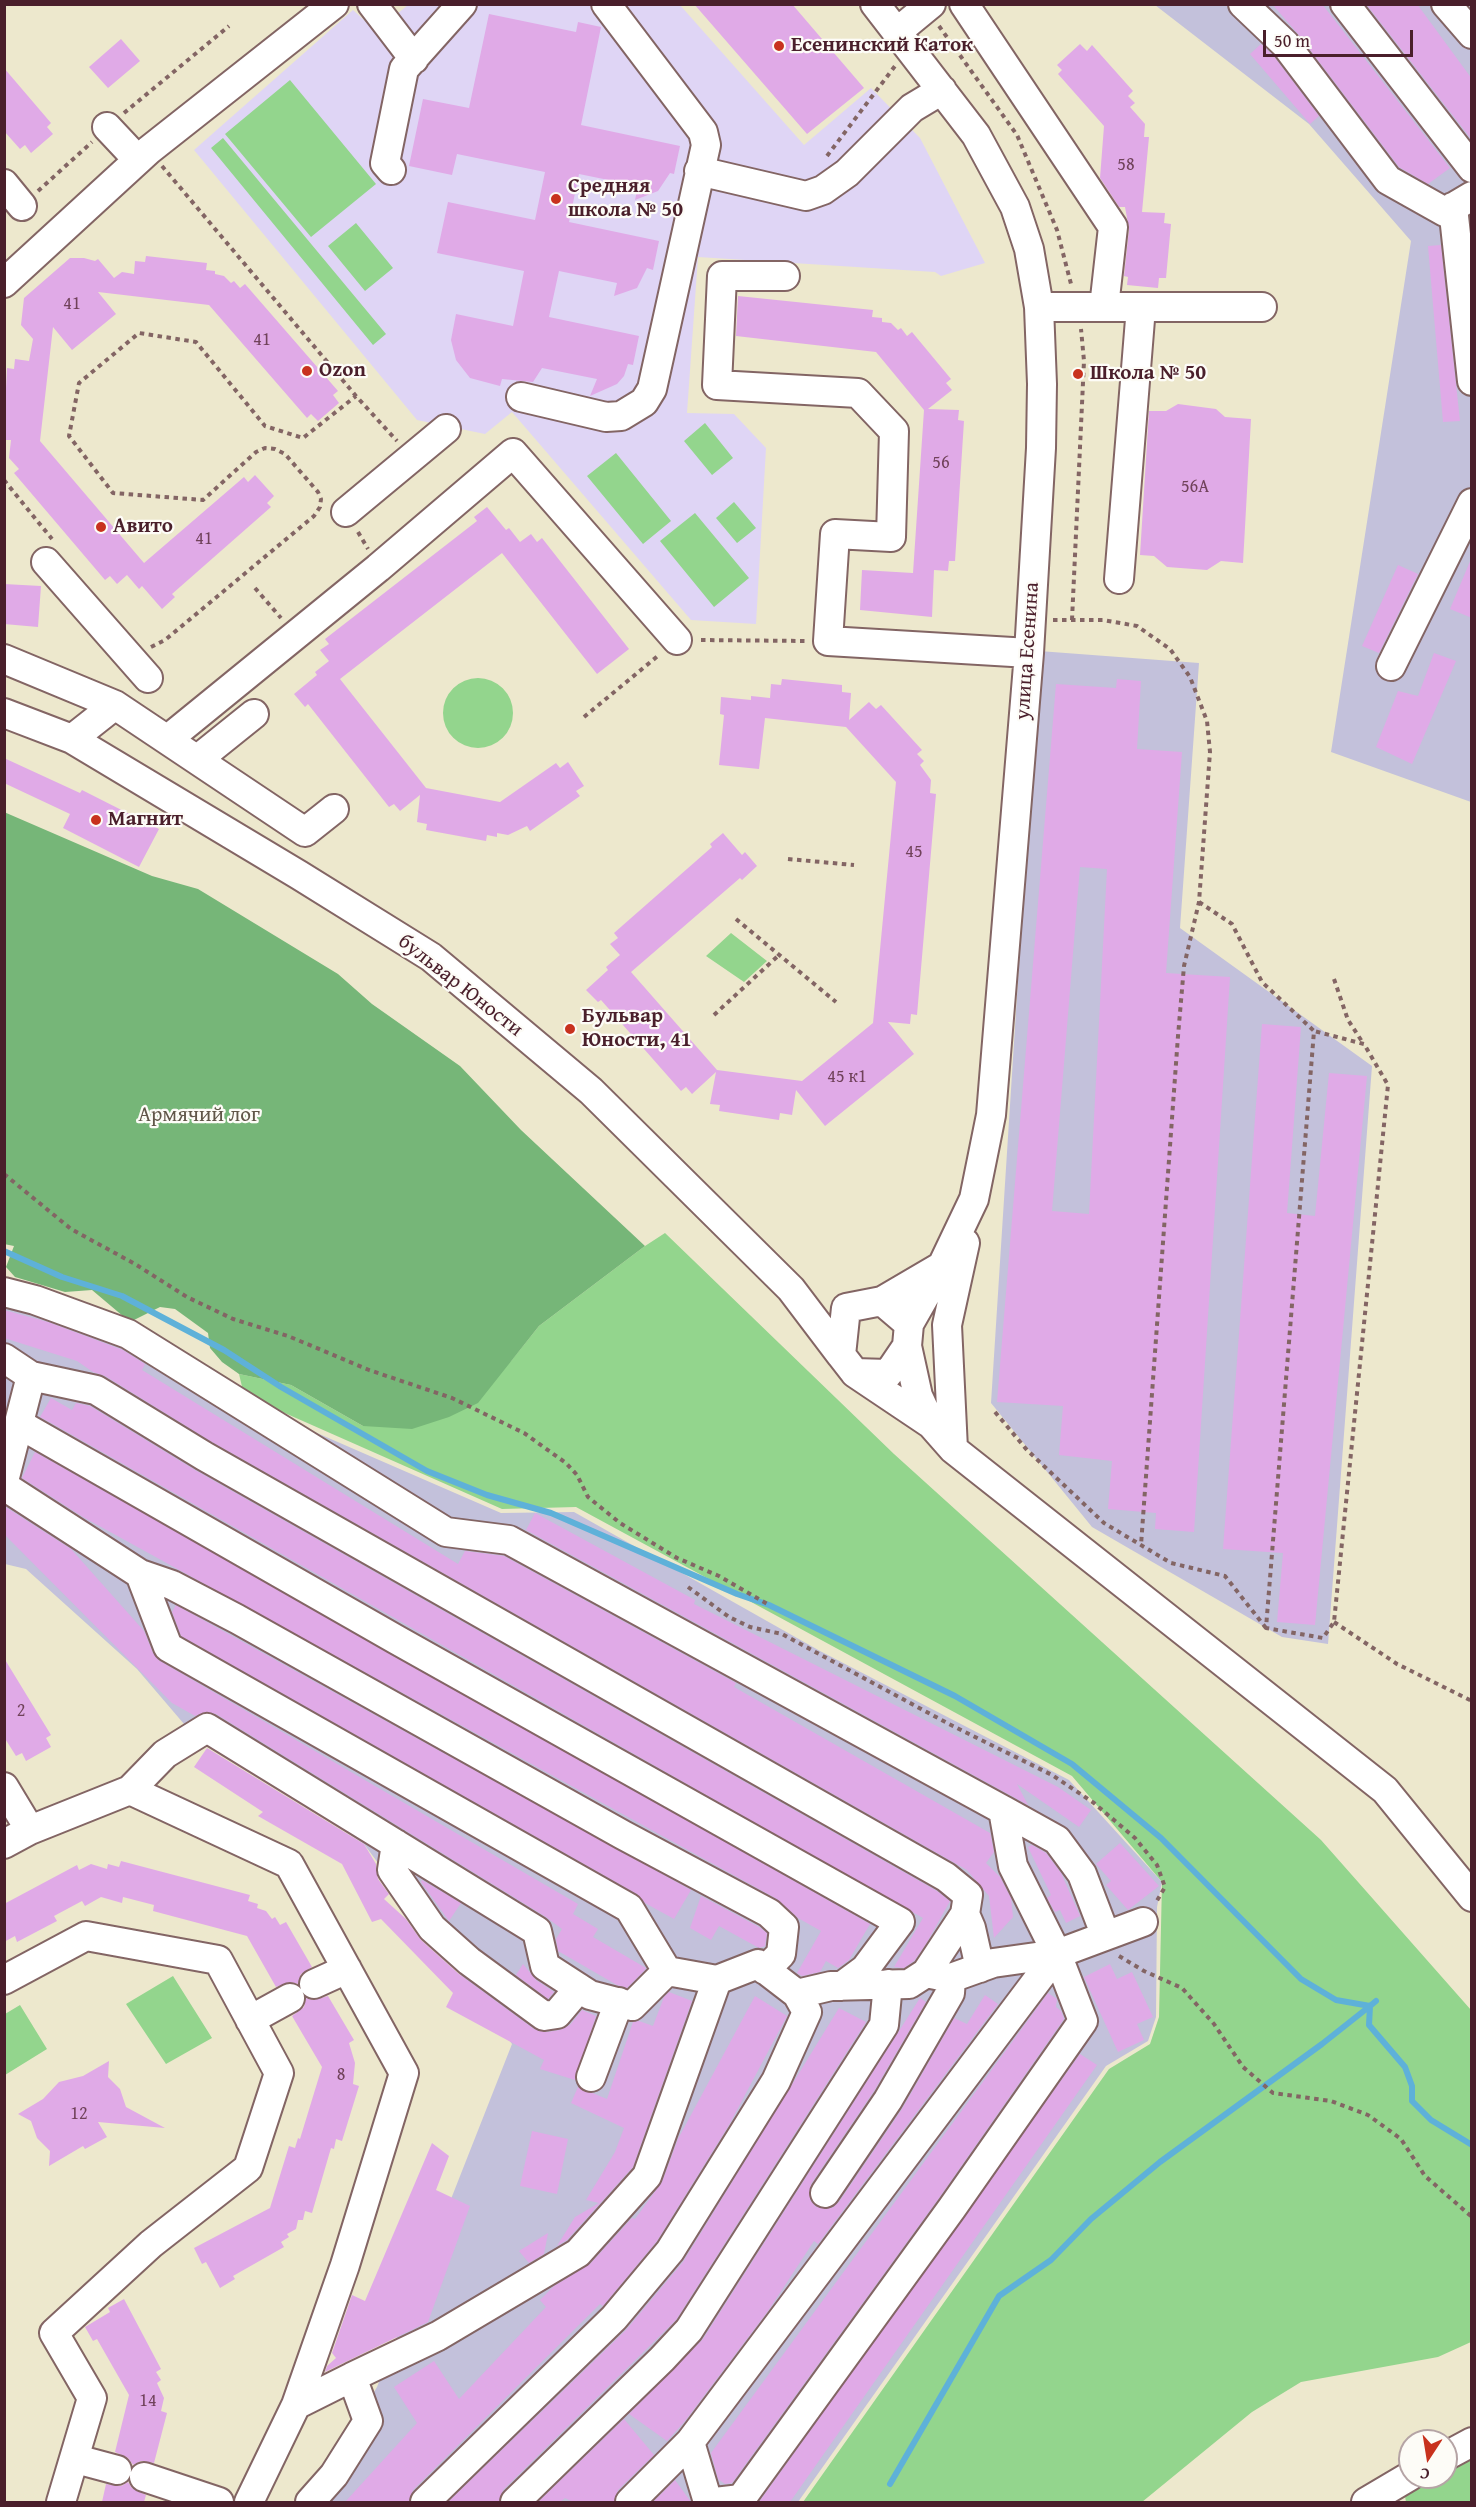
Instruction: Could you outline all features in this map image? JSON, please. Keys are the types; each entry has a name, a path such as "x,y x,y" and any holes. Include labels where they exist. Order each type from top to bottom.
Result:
{"street":[{"path":"4,283 143,155 334,4"},
{"path":"372,4 414,59"},
{"path":"390,170 385,163 404,69 462,4"},
{"path":"522,397 606,417 621,416 644,402 652,389 706,145 703,132 606,4"},
{"name":"улица Есенина","path":"848,1364 888,1374 974,1199 991,1115 1029,653 1041,448 1040,307 1029,249 1016,207 976,135 875,4"},
{"path":"897,32 932,4"},
{"path":"964,4 1113,227 1104,307"},
{"path":"1243,4 1286,44 1388,180 1445,212 1462,201 1472,381"},
{"path":"1345,4 1472,168"},
{"path":"1446,4 1472,34"},
{"path":"699,171 806,196 824,190 847,173 912,108 942,90"},
{"path":"107,127 143,155"},
{"path":"4,184 22,206"},
{"path":"785,276 722,276 717,385 858,393 894,431 891,537 835,534 828,641 1029,653"},
{"path":"1040,307 1262,307"},
{"path":"1119,579 1141,307"},
{"path":"346,512 446,429"},
{"path":"168,739 378,568 513,453 677,640"},
{"path":"1391,666 1472,503"},
{"path":"50,552 148,678"},
{"path":"4,659 115,705 304,832 334,809"},
{"path":"72,739 115,705"},
{"name":"бульвар Юности","path":"4,712 72,739 299,874 431,957 591,1091 790,1289 848,1364 931,1425"},
{"path":"198,759 254,714"},
{"path":"953,1449 947,1325 974,1199"},
{"path":"790,1289 846,1308 882,1301 942,1266"},
{"path":"4,1292 35,1300 128,1334 446,1532 509,1540 1057,1840 1082,1874 1105,1934"},
{"path":"882,1301 908,1335 918,1396 931,1425 953,1449 1385,1790 1472,1897"},
{"path":"846,1308 848,1364"},
{"path":"4,1358 31,1376 96,1390 214,1461 946,1876 968,1895 964,1914 938,1975"},
{"path":"4,1481 31,1376"},
{"path":"19,1424 407,1646 900,1922 865,1969 842,1986"},
{"path":"4,1486 140,1574 172,1585 228,1614 623,1835 770,1913 784,1927 781,1954 765,1970"},
{"path":"140,1574 168,1647 629,1908 667,1971 717,1980 758,1964 797,1994 807,2012 776,2081 670,2250 614,2318 425,2502"},
{"path":"4,1844 30,1830 130,1790 165,1754 207,1728 537,1931 544,1966 590,1995 632,2006 667,1971"},
{"path":"4,1787 30,1830"},
{"path":"130,1790 289,1864 404,2073 345,2265 296,2406 249,2502"},
{"path":"715,2502 741,2499 952,2208 1083,2021 1057,1954 1013,1866 1003,1810"},
{"path":"396,1844 392,1870 432,1928 469,1961 544,2016 557,2014 579,1988"},
{"path":"964,1914 971,1928 980,1968"},
{"path":"797,1994 842,1986 909,1984 938,1975 1057,1954 1105,1934 1143,1922"},
{"path":"4,1980 86,1936 218,1960 279,2073 248,2168 151,2244 54,2333 92,2398 61,2502"},
{"path":"630,2502 690,2442 1057,1954"},
{"path":"314,1984 347,1969"},
{"path":"825,2193 888,2100 950,1993 938,1975"},
{"path":"296,2406 438,2336 578,2253 647,2176 717,1980"},
{"path":"515,2502 662,2360 689,2330 884,2025 888,1984"},
{"path":"250,2020 290,1998"},
{"path":"591,2077 619,2002"},
{"path":"310,2502 334,2475 368,2421 352,2377"},
{"path":"690,2442 708,2502"},
{"path":"1458,2450 1472,2442"},
{"path":"75,2459 117,2470"},
{"path":"144,2477 219,2502"},
{"path":"1366,2502 1398,2483"}],"path":[{"path":"824,161 888,76"},
{"path":"143,155 412,457"},
{"path":"142,645 150,647 165,640 314,516 320,507 321,499 318,492 285,454 275,449 265,448 256,452 203,500 113,493 69,436 79,383 139,333 196,342 265,426 303,438 356,396"},
{"path":"4,480 50,552"},
{"path":"346,512 378,568"},
{"path":"255,588 295,635"},
{"path":"1031,620 1103,620 1137,626 1170,649 1190,677 1207,721 1210,752 1199,902 1184,966 1141,1545"},
{"path":"584,717 677,640 828,641"},
{"path":"788,859 854,865"},
{"path":"1199,902 1232,924 1262,982 1314,1031 1364,1044"},
{"path":"736,919 836,1002"},
{"path":"714,1015 780,955"},
{"path":"995,1412 1027,1450 1104,1523 1172,1563 1226,1576 1266,1628 1323,1638 1334,1622 1388,1085 1348,1020 1334,979"},
{"path":"1266,1628 1314,1031"},
{"path":"4,1174 71,1229 135,1264 187,1297 233,1319 288,1336 369,1370 452,1398 524,1433 566,1463 577,1475 588,1497 620,1523 677,1557 719,1576 769,1605"},
{"path":"688,1587 729,1617 750,1627 782,1634 949,1724 1052,1775 1094,1803 1135,1838 1157,1865 1165,1887 1143,1922"},
{"path":"1334,1622 1397,1664 1472,1701"},
{"path":"1105,1934 1112,1952 1144,1971 1182,1988 1214,2024 1243,2067 1273,2093 1331,2101 1368,2115 1401,2139 1425,2176 1472,2217"}],"shaded area":[{"path":"408,5 680,5 804,145 871,88 920,138 985,263 941,276 935,272 698,257 687,413 734,414 766,448 756,624 691,620 512,412 485,434 417,420 194,150 353,10 376,31"},
{"path":"1155,5 1471,5 1471,802 1331,752 1411,241 1309,124"},
{"path":"1039,651 1199,663 1180,928 1372,1066 1328,1644 1282,1637 1092,1527 991,1403"},
{"path":"4,1294 102,1309 164,1339 248,1403 501,1513 574,1512 820,1651 1069,1780 1162,1882 1157,1907 1156,2017 1148,2041 1106,2066 798,2502 307,2502 377,2387 512,2044 364,1844 184,1724 137,1669 26,1569 5,1564"}],"green space":[{"path":"290,80 376,184 311,237 225,134"},
{"path":"223,138 386,334 373,345 211,148"},
{"path":"356,223 393,268 365,291 328,246"},
{"path":"705,423 733,458 712,475 684,441"},
{"path":"616,453 671,521 643,544 587,476"},
{"path":"734,502 756,528 737,543 716,518"},
{"path":"695,513 749,578 714,607 660,541"},
{"path":"478,678 491,681 503,688 510,700 513,713 510,726 503,738 491,745 478,748 465,745 453,738 446,726 443,713 446,700 453,688 465,681"},
{"name":"Армячий лог","path":"4,812 152,876 198,889 338,974 372,1004 460,1066 521,1130 645,1246 539,1326 478,1403 449,1417 412,1429 363,1426 291,1385 239,1374 222,1362 210,1348 208,1333 175,1309 160,1307 130,1322 92,1290 65,1292 15,1277 6,1267 14,1246 4,1244"},
{"path":"731,933 767,961 744,982 706,956"},
{"path":"665,1233 894,1454 1321,1840 1471,2010 1471,2342 1438,2357 1301,2382 1252,2412 1142,2502 803,2502 1109,2069 1150,2044 1159,2017 1162,1882 1072,1776 576,1507 502,1509 244,1395 239,1374 291,1385 363,1426 511,1361 539,1326"},
{"path":"173,1976 212,2038 166,2064 126,2004"},
{"path":"20,2005 47,2049 5,2075 5,2014"},
{"path":"1471,2446 1471,2502 1406,2502 1404,2489 1458,2489 1458,2453"}],"building":[{"name":"Есенинский Каток","path":"694,4 792,4 864,88 807,134"},
{"path":"1272,4 1322,4 1450,168 1428,184 1399,167 1298,34"},
{"path":"1366,4 1417,4 1472,79 1472,140"},
{"name":"Средняя школа № 50","path":"489,14 576,32 578,22 601,27 581,125 680,146 674,174 670,173 658,191 635,200 638,186 579,174 569,222 659,241 653,270 647,268 637,288 614,296 617,283 559,271 549,317 639,336 633,365 628,364 624,376 617,384 590,396 597,379 542,368 533,382 502,379 500,386 470,378 456,360 451,340 456,314 513,326 524,271 437,253 448,202 535,220 545,172 457,154 452,175 409,166 423,99 469,108"},
{"path":"121,39 140,61 108,88 89,67"},
{"path":"1080,44 1087,51 1092,45 1133,91 1128,96 1135,103 1130,107 1145,124 1144,137 1149,137 1142,212 1165,213 1164,223 1171,224 1166,278 1159,278 1158,288 1127,285 1128,277 1124,276 1129,229 1125,207 1119,207 1100,178 1104,126 1058,74 1062,70 1057,65"},
{"path":"1261,44 1273,55 1319,116 1310,124 1250,54"},
{"path":"4,68 51,123 47,127 53,134 31,153 25,145 20,149 4,131"},
{"path":"1441,245 1460,421 1443,422 1428,246"},
{"path":"146,256 207,263 206,270 215,271 215,274 224,276 231,283 234,281 240,288 245,284 338,391 333,395 339,403 318,421 311,414 307,418 209,305 98,292 116,314 72,350 53,327 40,441 144,563 244,477 248,482 255,475 274,496 267,503 271,507 172,594 175,597 162,609 142,586 139,589 127,575 117,584 110,576 105,580 14,473 19,469 9,458 11,440 6,440 4,429 7,368 14,369 15,359 29,361 33,339 21,325 24,298 70,258 95,261 98,259 114,278 122,272 134,274 135,261 145,262"},
{"path":"738,296 873,310 872,317 882,318 882,322 891,323 898,330 901,328 907,336 912,332 951,379 946,383 952,390 928,409 959,410 958,420 964,421 955,561 949,561 948,571 934,570 932,617 860,610 862,570 913,573 924,410 876,352 736,336"},
{"path":"1178,404 1216,409 1225,417 1251,419 1243,563 1221,561 1207,570 1167,567 1154,556 1140,555 1149,411 1166,411"},
{"path":"487,507 506,530 509,528 520,542 531,534 537,542 542,538 629,649 597,674 502,553 340,679 426,788 500,802 556,763 560,768 568,762 584,786 576,791 580,796 530,831 527,826 508,835 497,833 497,837 487,835 486,841 426,830 427,824 417,822 420,795 400,811 394,804 389,807 308,704 305,707 294,694 317,675 315,672 329,661 320,650 329,644 325,639 477,521 474,517"},
{"path":"1472,559 1472,618 1450,609"},
{"path":"1398,565 1418,574 1379,653 1362,646"},
{"path":"4,584 41,586 38,627 4,624"},
{"path":"1434,653 1456,661 1412,764 1376,747 1398,691 1418,696"},
{"path":"782,679 842,685 842,692 851,693 849,720 869,702 876,709 881,705 922,750 917,754 924,761 920,765 931,780 930,793 936,794 917,1015 911,1014 910,1024 888,1022 914,1054 825,1126 796,1090 792,1115 780,1113 779,1120 719,1111 720,1105 710,1104 716,1072 692,1094 686,1087 681,1091 601,1000 598,1002 586,990 608,970 606,967 620,955 610,944 618,938 614,933 712,847 710,844 723,833 742,855 745,852 757,866 631,972 717,1070 802,1081 873,1023 896,782 846,727 765,718 759,769 719,765 724,715 720,714 721,697 751,700 751,696 770,698 771,684 781,685"},
{"path":"1117,679 1141,681 1137,749 1182,752 1166,973 1230,977 1194,1532 1155,1529 1156,1513 1108,1509 1112,1461 1059,1455 1063,1406 997,1402 1056,684 1116,688","holes":["1080,867 1107,869 1089,1214 1052,1211"]},
{"path":"4,758 80,793 82,790 159,829 139,867 63,828 70,814 4,783"},
{"path":"1262,1024 1301,1027 1287,1213 1315,1216 1329,1073 1367,1076 1315,1625 1277,1622 1283,1553 1223,1549"},
{"path":"4,1310 48,1322 123,1350 145,1364 142,1370 458,1564 465,1551 504,1556 736,1683 734,1687 990,1833 994,1852 986,1863 1000,1877 1011,1898 1013,1917 994,1938 989,1896 967,1870 212,1442 105,1376 93,1372 77,1361 4,1338"},
{"path":"51,1398 72,1410 76,1403 90,1406 195,1470 937,1891 950,1901 926,1944 914,1961 904,1968 894,1967 923,1918 40,1417"},
{"path":"35,1452 870,1924 849,1960 838,1968 826,1961 820,1972 802,1976 797,1973 821,1931 798,1918 777,1899 83,1517 22,1478"},
{"path":"4,1506 71,1549 144,1631 153,1653 160,1661 578,1904 573,1914 598,1929 593,1937 646,1968 644,1971 627,1988 617,1985 558,1951 556,1939 562,1929 546,1917 216,1714 206,1712 195,1716 172,1703 4,1534"},
{"path":"535,1513 695,1600 694,1604 1058,1787 1091,1810 1079,1827 1017,1784 1028,1805 526,1530"},
{"path":"176,1605 691,1890 674,1919 645,1903 637,1894 181,1636 172,1612"},
{"path":"4,1658 51,1735 46,1738 51,1747 26,1761 22,1753 16,1756 4,1737"},
{"path":"207,1748 364,1844 376,1864 378,1879 389,1894 384,1899 406,1919 421,1940 459,1974 534,2029 547,2032 560,2030 570,2025 582,2010 596,2016 575,2080 540,2069 544,2060 446,2007 453,1993 381,1919 372,1922 342,1864 258,1816 263,1812 194,1767"},
{"path":"1120,1843 1159,1886 1128,1910 1106,1885 1111,1881 1096,1864"},
{"path":"1032,1845 1046,1853 1061,1873 1080,1916 1066,1923 1060,1910 1055,1912 1047,1898 1051,1895 1028,1847"},
{"path":"121,1861 250,1895 248,1901 258,1904 257,1908 266,1911 272,1919 275,1917 280,1925 286,1922 312,1967 301,1974 298,1984 290,1982 276,1987 247,1936 153,1911 154,1905 123,1897 122,1903 101,1897 85,1906 82,1901 54,1916 57,1921 17,1942 15,1936 4,1942 4,1904 77,1865 79,1870 91,1864 107,1869 108,1864 119,1867"},
{"path":"422,1880 461,1903 449,1921 421,1882"},
{"path":"701,1896 767,1933 765,1946 759,1948 719,1926 711,1940 690,1928"},
{"path":"523,1964 536,1980 554,1992 548,1999 516,1975"},
{"path":"1110,1964 1117,1979 1132,1972 1153,2017 1137,2024 1144,2040 1118,2052 1084,1977"},
{"path":"669,1992 692,2001 633,2167 567,2240 557,2246 575,2217 599,2203 586,2200 615,2152 624,2128 571,2103 578,2087 607,2099 633,2022 639,2021 653,2026 664,1997"},
{"path":"1048,1993 1057,1999 1056,2007 1061,2011 1064,2019 939,2198 732,2483 725,2484 718,2479 711,2453"},
{"path":"985,1995 998,2004 818,2244 814,2241 768,2311 685,2421 667,2441 629,2414 703,2339 920,1998 926,2002 874,2091 811,2184 810,2200 816,2207 832,2208 839,2202 902,2109 954,2018 967,2024"},
{"path":"328,1996 354,2040 349,2043 355,2063 353,2084 359,2086 342,2141 336,2139 334,2149 331,2148 312,2213 305,2211 303,2220 298,2220 296,2229 287,2234 289,2237 281,2242 284,2247 233,2276 235,2279 220,2288 206,2262 202,2264 194,2248 270,2208 289,2146 295,2148 298,2138 300,2139 322,2067 292,2016 304,2007 306,1998 313,2000"},
{"path":"755,1996 787,2016 729,2125 657,2241 603,2306 600,2304 413,2490 409,2502 345,2502 417,2423 394,2387 434,2361 459,2399 546,2307 540,2300 554,2286 590,2264 632,2218 635,2219 662,2182 678,2139"},
{"path":"839,2008 866,2022 676,2320 503,2490 499,2502 448,2502 626,2330 683,2262"},
{"path":"1080,2054 1097,2065 790,2502 759,2502"},
{"path":"109,2061 108,2077 120,2089 126,2107 165,2128 98,2122 107,2137 85,2149 83,2146 49,2166 50,2151 37,2138 31,2121 18,2114 43,2099 59,2082 83,2076"},
{"path":"532,2131 568,2139 557,2194 520,2186"},
{"path":"432,2143 449,2156 436,2190 470,2206 428,2322 325,2372 327,2366 336,2358 332,2353 352,2295 365,2301"},
{"path":"548,2233 544,2254 529,2263 519,2251"},
{"path":"124,2299 161,2369 156,2372 161,2380 157,2383 164,2398 161,2411 167,2413 154,2463 141,2461 133,2465 128,2458 115,2452 129,2395 97,2339 93,2341 85,2327 110,2312 108,2308"},
{"path":"624,2419 654,2455 618,2490 614,2502 573,2502 565,2498 560,2502 538,2502"},
{"path":"675,2480 691,2502 653,2502"},
{"path":"128,2482 132,2488 146,2495 144,2502 102,2502 106,2484 121,2486"}],"waterway":[{"path":"4,1251 62,1277 122,1296 224,1350 281,1387 427,1471 487,1495 551,1513 737,1594 769,1605 955,1696 1072,1764 1161,1838 1301,1979 1336,2000 1370,2006 1376,2001"},
{"path":"1370,2006 1369,2025 1405,2067 1412,2086 1412,2101 1431,2120 1472,2145"},
{"path":"890,2484 999,2296 1051,2260 1091,2219 1160,2162 1322,2044 1370,2006"}],"place":[{"name":"Есенинский Каток","path":"779,46"},
{"name":"Средняя школа № 50","path":"556,199"},
{"name":"Ozon","path":"307,371"},
{"name":"Школа № 50","path":"1078,374"},
{"name":"Авито","path":"101,527"},
{"name":"Магнит","path":"96,820"},
{"name":"Бульвар Юности, 41","path":"570,1029"}]}
